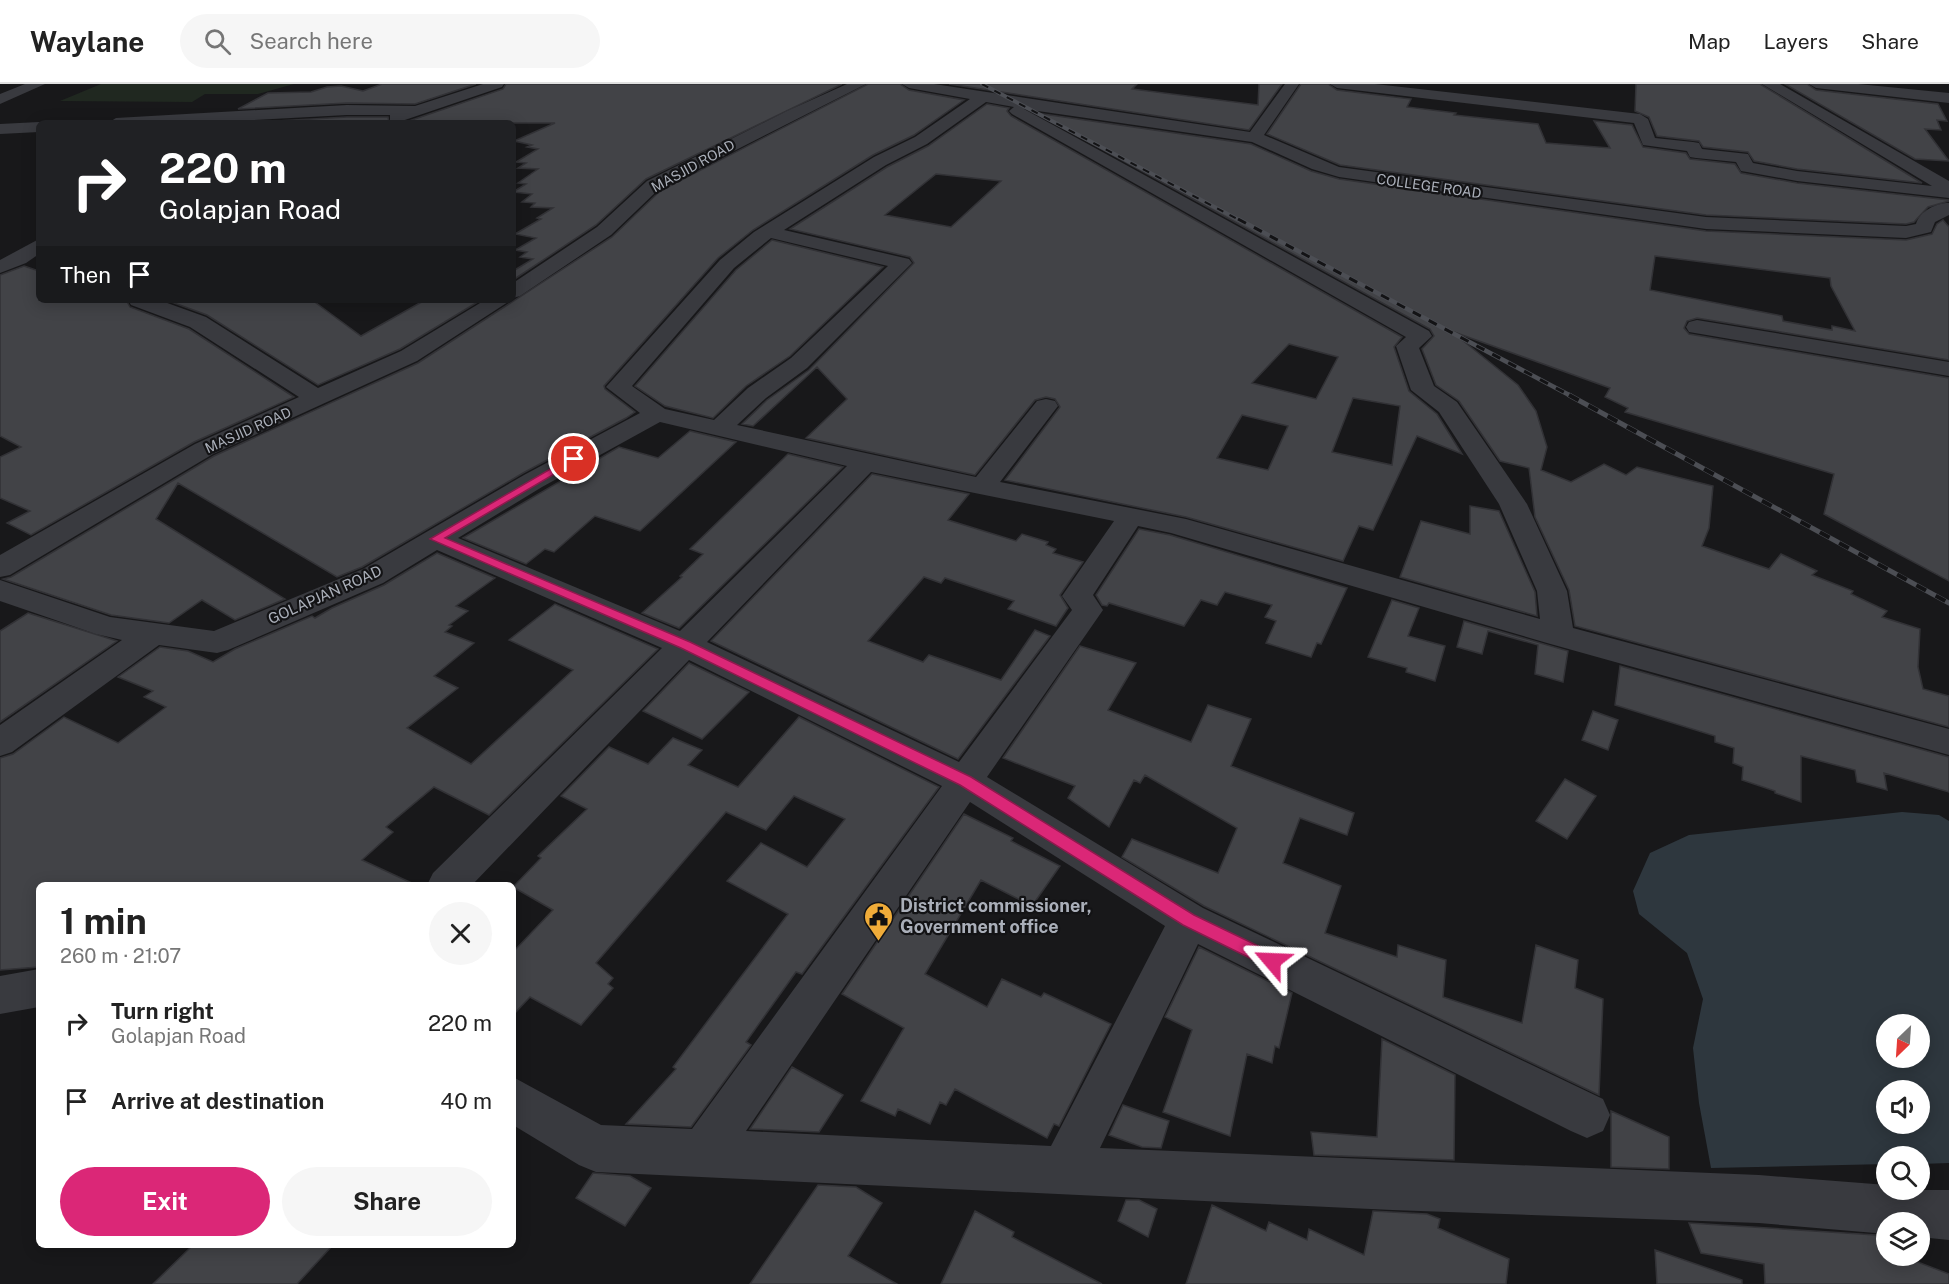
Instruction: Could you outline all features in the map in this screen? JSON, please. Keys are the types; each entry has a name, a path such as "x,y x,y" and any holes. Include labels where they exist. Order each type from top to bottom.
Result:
{"street":[{"path":"6,84 33,86"},
{"path":"389,120 497,84"},
{"name":"MASJID ROAD","path":"516,290 604,231 653,185 792,114 859,84"},
{"name":"COLLEGE ROAD","path":"909,84 990,99 1254,137 1287,148 1330,170 1706,223 1906,232 1924,228 1927,219 1943,209 1949,209"},
{"path":"1254,137 1292,84"},
{"path":"1337,84 1640,118 1649,141 1693,147 1696,153 1742,158 1748,167 1797,176 1949,191"},
{"path":"1768,84 1949,191"},
{"path":"1816,84 1949,98"},
{"path":"0,99 33,86"},
{"path":"1558,635 1552,591 1513,504 1448,407 1423,390 1407,346 1421,336 990,99 901,153 880,161 768,232 727,264 618,387 657,414 865,463 1176,525 1558,635 1949,742"},
{"path":"169,120 347,110 417,111"},
{"path":"0,129 36,127"},
{"path":"720,428 757,393 799,363 902,263 768,232"},
{"path":"0,267 36,248"},
{"path":"147,303 198,322 319,399"},
{"name":"MASJID ROAD","path":"0,568 74,523 146,485 204,449 319,399 409,356 495,303"},
{"path":"1697,327 1949,369"},
{"path":"982,486 1046,406"},
{"name":"GOLAPJAN ROAD","path":"0,590 107,627 217,642 372,576 657,414"},
{"path":"450,882 865,463"},
{"path":"703,1153 1088,610 1077,596 1131,516"},
{"path":"436,539 686,645 965,781 1189,920 1587,1115"},
{"path":"0,743 152,634"},
{"path":"1064,1170 1189,920"},
{"path":"0,995 36,989"},
{"path":"516,1101 596,1148 1392,1186 1759,1198 1949,1215"}],"shaded area":[{"path":"101,84 294,84 258,94 205,94 192,102 60,101"},
{"path":"1902,812 1939,815 1949,821 1949,1163 1930,1164 1930,1146 1876,1146 1876,1164 1711,1168 1699,1103 1693,1048 1703,999 1687,953 1639,914 1633,891 1650,853 1689,835"}],"building":[{"path":"382,84 476,84 415,104 347,103 238,109 268,93 311,92 341,86 363,91"},
{"path":"506,84 842,84 646,179 596,225 516,278 516,269 533,259 520,257 527,252 516,249 536,238 516,233 541,219 537,218 553,208 531,207 535,203 522,202 532,194 516,192 526,184 518,183 538,169 518,168 526,163 516,162 538,149 527,147 532,145 516,140 555,123 516,123 516,120 412,120 503,89"},
{"path":"868,84 900,84 909,90 964,100 914,135 873,155 753,230 718,258 604,386 635,412 523,473 362,567 337,577 178,483 156,519 285,599 235,620 202,600 169,623 111,615 3,579 11,577 214,456 418,363 510,303 516,303 516,299 612,237 660,191"},
{"path":"949,84 1137,84 1132,89 1258,105 1259,84 1282,84 1249,130"},
{"path":"1301,84 1328,84 1337,90 1411,99 1407,107 1456,113 1454,115 1538,124 1546,143 1610,148 1594,121 1632,125 1643,147 1686,153 1690,159 1735,164 1741,173 1797,183 1949,201 1928,207 1914,222 1906,224 1706,215 1340,165 1267,134"},
{"path":"1636,84 1760,84 1922,183 1797,169 1754,161 1748,152 1703,147 1699,141 1657,136 1649,117 1635,111"},
{"path":"1785,84 1807,84 1816,90 1938,104 1947,121 1937,120 1941,130 1925,129 1949,161 1915,159"},
{"path":"987,104 1009,108 1007,111 1011,116 1402,337 1394,347 1409,391 1437,414 1462,454 1417,436 1373,530 1359,526 1343,561 1186,517 1005,480 1060,407 1055,399 1046,397 1035,400 975,475 806,438 847,399 817,367 753,426 742,424 767,400 809,370 914,263 910,257 790,229 887,167 928,146","holes":["936,174 1001,181 951,227 885,215","1289,344 1338,357 1316,399 1252,383","1353,398 1400,406 1392,465 1332,452","1242,415 1288,426 1268,470 1217,458"]},
{"path":"1036,113 1251,144 1311,171 1339,179 1706,231 1906,240 1932,234 1937,224 1943,220 1949,227 1949,360 1697,318 1687,321 1684,328 1689,334 1949,378 1949,581 1824,514 1834,474 1625,412 1628,408 1605,397 1610,388 1451,331 1518,385 1536,411 1547,447 1541,470 1571,482 1604,464 1626,475 1637,467 1713,486 1709,528 1702,546 1769,569 1781,554 1817,571 1812,575 1853,591 1851,594 1887,611 1882,617 1920,629 1918,667 1923,689 1949,696 1949,727 1575,626 1569,590 1535,517 1529,468 1500,461 1459,401 1436,385 1422,349 1434,336 1430,329","holes":["1655,256 1830,278 1831,286 1855,331 1832,326 1832,330 1783,321 1782,316 1650,290"]},
{"path":"388,117 388,120 294,120"},
{"path":"772,240 883,267 790,356 746,386 713,418 665,406 635,386 736,270"},
{"path":"24,266 36,270 36,303 128,303 130,307 189,329 294,397 194,442 31,535 7,523 30,511 0,498 0,457 21,447 0,436 0,275"},
{"path":"174,303 316,303 361,336 420,303 476,303 400,349 318,385 207,315"},
{"path":"690,431 736,442 640,531 595,516 554,552 545,549 526,564 463,538 619,447 658,458"},
{"path":"788,454 843,467 679,628 642,613 682,577 680,576 703,554 690,549"},
{"path":"872,474 969,494 948,520 1016,541 1022,534 1048,542 1046,545 1056,549 1053,553 1083,562 1060,595 1068,608 1056,626 1008,609 1014,601 945,578 941,583 924,577 868,641 923,662 929,655 1001,680 1035,630 1050,636 958,759 711,641"},
{"path":"1470,506 1499,511 1535,592 1537,616 1400,577 1421,521 1470,534"},
{"path":"1139,529 1170,535 1347,588 1321,644 1317,643 1311,657 1266,643 1276,621 1265,617 1272,605 1225,592 1217,605 1201,600 1184,626 1109,603 1107,606 1102,605 1096,595"},
{"path":"437,553 495,578 456,606 468,611 449,625 452,626 445,632 474,643 434,676 458,688 407,728 471,764 573,670 509,640 555,604 658,649 489,815 434,787 386,827 393,832 362,860 410,882 36,882 36,967 0,970 0,758 13,754 64,717 118,743 166,707 144,697 153,691 118,677 160,647 188,651 213,662 235,649 312,616 315,618 384,585"},
{"path":"1392,600 1419,608 1408,636 1445,646 1435,681 1406,672 1407,668 1368,657"},
{"path":"28,613 117,641 0,722 0,631"},
{"path":"1464,621 1568,651 1563,682 1535,674 1538,645 1488,631 1482,654 1457,647"},
{"path":"1080,646 1136,663 1108,710 1191,742 1208,705 1251,719 1231,766 1354,813 1347,835 1300,818 1283,863 1341,886 1325,933 1397,957 1398,945 1446,960 1443,997 1522,1023 1536,945 1578,960 1575,988 1603,999 1599,1095 1204,906 1122,857 1132,839 1218,873 1237,828 1145,775 1140,783 1134,780 1109,827 1068,798 1075,786 1003,758"},
{"path":"689,663 749,692 702,739 643,711"},
{"path":"1620,666 1949,757 1949,792 1884,773 1887,790 1857,782 1855,770 1801,756 1801,802 1775,793 1775,791 1742,780 1743,767 1733,763 1734,748 1715,742 1715,736 1615,705"},
{"path":"1593,711 1618,720 1608,750 1582,740"},
{"path":"799,717 939,787 802,974 796,972 746,1042 751,1045 691,1127 626,1124 676,1069 673,1067 788,914 727,881 761,843 807,867 845,819 794,796 766,830 726,812 596,963 613,978 608,984 613,988 581,1025 530,997 516,1012 516,949 553,910 516,889 516,884 541,858 538,856 587,809 561,796 609,747 648,764 673,738 702,750 688,765 738,787"},
{"path":"1565,779 1596,796 1567,839 1536,821"},
{"path":"964,814 1013,838 1011,841 1060,866 1032,906 981,880 925,974 987,1007 1002,979 1041,997 1044,993 1111,1024 1059,1126 1054,1124 1047,1138 955,1089 946,1105 940,1102 930,1124 898,1109 895,1116 861,1101 904,1028 842,994"},
{"path":"1199,947 1292,993 1279,1048 1275,1046 1272,1063 1247,1054 1230,1136 1163,1112 1192,1030 1165,1017"},
{"path":"1382,1039 1455,1075 1454,1160 1314,1155 1311,1132 1377,1137"},
{"path":"792,1067 843,1095 819,1132 750,1129"},
{"path":"1123,1105 1169,1121 1161,1148 1142,1147 1109,1135"},
{"path":"1611,1111 1669,1137 1669,1169 1611,1167"},
{"path":"593,1173 630,1176 651,1188 625,1226 576,1198"},
{"path":"818,1185 856,1187 882,1203 848,1256 897,1284 750,1284"},
{"path":"1126,1200 1139,1200 1157,1209 1148,1237 1118,1221"},
{"path":"1212,1205 1266,1231 1269,1222 1307,1240 1309,1229 1364,1255 1373,1211 1427,1214 1440,1219 1438,1228 1509,1259 1506,1284 1186,1284"},
{"path":"975,1211 1014,1232 1012,1237 1102,1284 941,1284"},
{"path":"1689,1223 1876,1235 1876,1266 1928,1266 1949,1274 1949,1284 1765,1284 1764,1264 1701,1253"},
{"path":"190,1248 330,1248 297,1284 153,1284"},
{"path":"1655,1250 1742,1280 1742,1284 1657,1284"}],"railway":[{"path":"982,84 1241,221"},
{"path":"1238,219 1571,396"},
{"path":"1569,395 1949,603"}],"place":[{"name":"District commissioner, Government office","path":"879,942"}],"route":[{"path":"574,459 436,539 686,645 965,781 1189,920 1272,961"}]}
